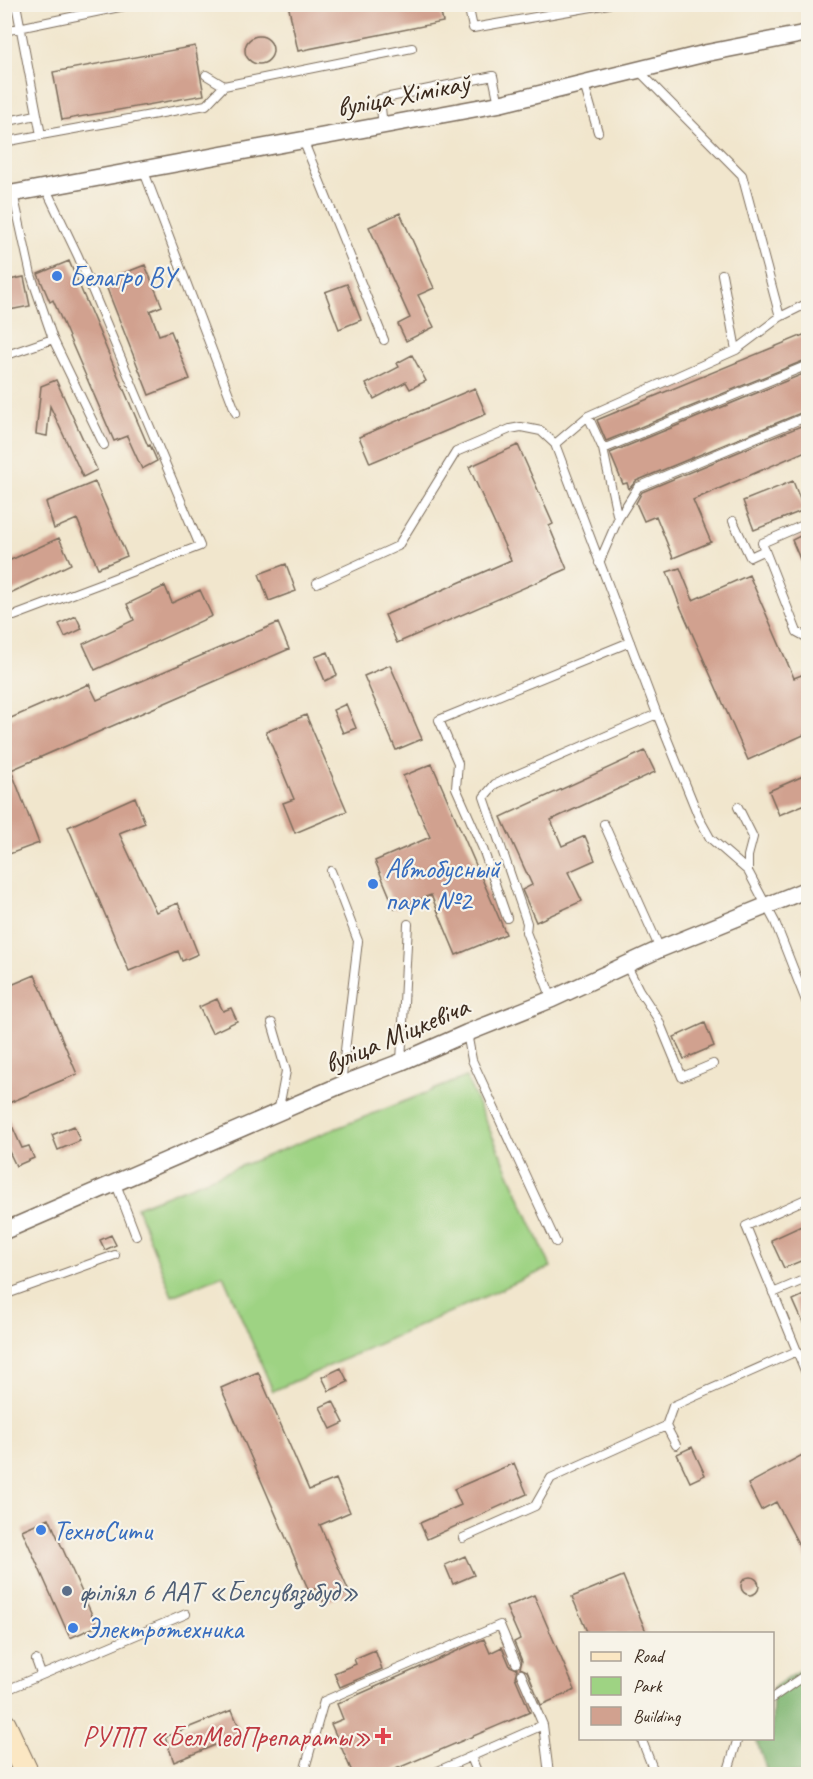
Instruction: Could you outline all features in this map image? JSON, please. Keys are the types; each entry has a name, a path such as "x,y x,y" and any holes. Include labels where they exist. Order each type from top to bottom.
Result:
{"main road":[{"path":"4,1725 27,1774"}],"street":[{"name":"вуліца Хімікаў","path":"9,194 499,104 707,53 808,33"},
{"name":"вуліца Міцкевіча","path":"4,1231 341,1085 552,999 660,949 808,889"}],"lane":[{"path":"16,4 41,135"},
{"path":"4,31 134,4"},
{"path":"468,4 473,28 609,4"},
{"path":"4,142 206,105 224,86 412,48"},
{"path":"639,71 742,175 780,317"},
{"path":"206,75 224,86"},
{"path":"383,126 381,99 493,76 499,104"},
{"path":"584,84 598,132"},
{"path":"4,122 36,115"},
{"path":"303,141 384,340"},
{"path":"143,168 236,413"},
{"path":"14,615 200,546 78,256 45,188"},
{"path":"9,194 31,275 52,339 104,445"},
{"path":"722,274 736,350"},
{"path":"555,444 588,416 736,350 780,317 808,303"},
{"path":"4,356 52,339"},
{"path":"603,449 808,365"},
{"path":"588,416 603,449 618,519"},
{"path":"599,563 618,519 638,487 808,416"},
{"path":"317,583 398,546 456,452 510,429 521,427 541,431 555,444 657,714 705,829 722,850 738,861 748,872 767,906 808,1006"},
{"path":"733,521 750,557 765,550"},
{"path":"808,523 762,543 797,632 808,638"},
{"path":"507,918 483,849 456,788 458,763 439,720 630,642"},
{"path":"552,999 526,932 527,923 484,797 495,784 657,714"},
{"path":"738,807 753,837 748,856 748,872"},
{"path":"604,824 660,949"},
{"path":"331,872 358,941 341,1085"},
{"path":"401,1062 408,924"},
{"path":"626,964 639,990 658,1019 682,1077 712,1064"},
{"path":"272,1023 286,1071 278,1113"},
{"path":"466,1033 472,1060 556,1242"},
{"path":"116,1184 136,1236"},
{"path":"808,1198 746,1226 808,1378"},
{"path":"4,1295 115,1256"},
{"path":"773,1293 808,1278"},
{"path":"464,1538 535,1506 551,1478 666,1426 673,1406 797,1351"},
{"path":"666,1426 676,1445"},
{"path":"4,1691 186,1614"},
{"path":"302,1774 324,1701 500,1624 516,1663"},
{"path":"36,1660 41,1674"},
{"path":"774,1697 808,1673"},
{"path":"521,1674 543,1725 549,1774"},
{"path":"431,1774 543,1725"},
{"path":"642,1740 655,1774"},
{"path":"727,1774 737,1740"},
{"path":"471,1757 478,1774"}],"green space":[{"path":"466,1077 551,1267 273,1391 223,1275 172,1296 137,1207"},
{"path":"808,1664 808,1774 768,1774 756,1740 774,1740 774,1687"}],"building":[{"path":"288,4 439,4 443,22 298,51"},
{"path":"259,36 269,40 273,50 269,60 259,64 249,60 245,50 249,40"},
{"path":"195,46 204,95 62,120 53,72"},
{"path":"400,213 434,288 418,295 434,327 406,341 398,324 410,318 369,227"},
{"path":"69,261 148,446 150,445 157,461 142,469 127,436 114,441 53,300 50,302 38,274"},
{"path":"145,265 162,306 150,311 159,335 171,331 190,379 149,395 104,281"},
{"path":"24,277 30,306 4,311 4,281"},
{"path":"347,284 361,320 339,329 325,292"},
{"path":"808,333 808,359 606,441 597,420"},
{"path":"412,355 426,381 410,389 406,382 374,399 366,384 399,367 397,363"},
{"path":"808,372 808,410 636,481 629,489 627,483 623,484 610,453"},
{"path":"56,380 97,470 83,477 50,406 47,436 36,434 41,386"},
{"path":"475,388 486,414 370,463 359,437"},
{"path":"808,423 808,450 693,500 711,542 673,558 656,516 644,521 636,503 642,492"},
{"path":"518,445 553,524 549,526 567,569 397,643 385,615 511,560 469,467"},
{"path":"793,481 804,510 754,530 743,501"},
{"path":"95,482 127,556 98,568 77,519 54,529 46,502"},
{"path":"808,532 808,578 792,540"},
{"path":"59,538 71,564 4,596 4,563"},
{"path":"286,564 296,591 269,601 259,574"},
{"path":"680,568 693,600 749,575 794,678 804,674 808,683 808,733 748,760 667,572"},
{"path":"165,586 172,603 200,590 212,616 95,670 83,644 134,620 127,604"},
{"path":"76,616 82,629 65,637 59,624"},
{"path":"278,623 289,649 11,770 39,843 4,856 4,721 89,684 97,700"},
{"path":"328,652 337,675 325,681 315,657"},
{"path":"390,665 422,739 396,750 364,676"},
{"path":"346,704 356,728 343,733 333,710"},
{"path":"306,715 347,811 295,833 283,803 294,799 266,732"},
{"path":"645,751 655,772 551,820 562,846 585,836 595,860 568,872 582,901 536,922 522,890 532,885 501,817"},
{"path":"432,764 506,934 456,955 431,895 395,909 375,861 430,837 403,776"},
{"path":"808,774 808,803 779,815 769,791"},
{"path":"135,797 145,823 119,833 156,912 178,903 198,954 182,961 178,951 129,971 68,827"},
{"path":"35,975 77,1074 4,1105 4,988"},
{"path":"217,999 223,1011 231,1008 237,1021 212,1033 199,1007"},
{"path":"705,1023 714,1046 684,1059 674,1037"},
{"path":"4,1108 22,1148 29,1146 34,1158 16,1166 4,1141"},
{"path":"74,1126 80,1141 58,1150 52,1135"},
{"path":"808,1223 808,1258 784,1268 771,1240"},
{"path":"111,1235 116,1245 105,1250 100,1240"},
{"path":"808,1293 808,1334 793,1300"},
{"path":"341,1368 348,1382 329,1391 322,1377"},
{"path":"258,1372 309,1490 336,1479 350,1512 320,1525 349,1592 324,1603 317,1588 309,1591 221,1388"},
{"path":"333,1401 344,1423 331,1429 320,1407"},
{"path":"692,1447 705,1475 690,1482 677,1454"},
{"path":"808,1452 808,1562 776,1502 761,1510 748,1484"},
{"path":"514,1463 527,1494 427,1539 420,1523 461,1505 454,1489"},
{"path":"49,1518 97,1626 70,1638 22,1530"},
{"path":"465,1556 474,1575 453,1584 445,1565"},
{"path":"623,1576 646,1632 587,1632 572,1597"},
{"path":"746,1577 754,1577 759,1582 757,1593 746,1595 741,1590 741,1582"},
{"path":"534,1595 575,1690 541,1705 527,1671 520,1668 522,1661 514,1642 520,1639 506,1607"},
{"path":"484,1639 490,1653 502,1647 510,1666 517,1669 515,1677 530,1712 384,1774 353,1774 331,1724 343,1719 337,1704"},
{"path":"375,1650 382,1669 340,1687 334,1673 356,1664 354,1659"},
{"path":"232,1710 242,1734 174,1762 165,1737"}],"place":[{"name":"Белагро BY","path":"57,276"},
{"name":"Автобусный парк №2","path":"373,884"},
{"name":"ТехноСити","path":"41,1530"},
{"name":"філіял 6 ААТ «Белсувязьбуд»","path":"67,1591"},
{"name":"Электротехника","path":"73,1628"},
{"name":"РУПП «БелМедПрепараты»","path":"383,1736"}]}
